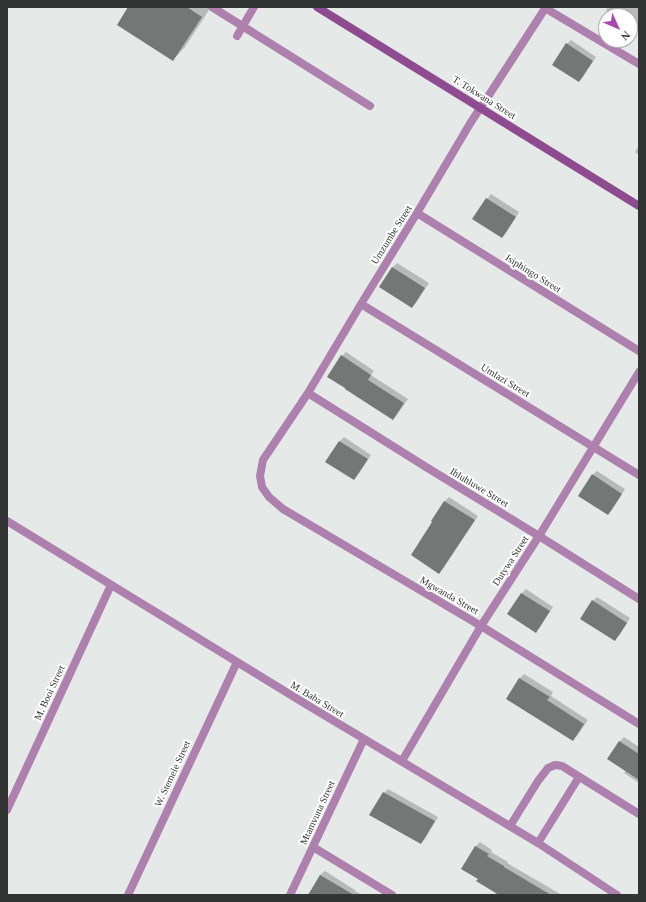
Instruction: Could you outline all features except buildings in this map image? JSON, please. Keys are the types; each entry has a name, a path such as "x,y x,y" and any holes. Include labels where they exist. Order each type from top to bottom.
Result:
{"street":[{"path":"212,7 370,106"},
{"path":"236,36 254,7"},
{"name":"T. Tokwana Street","path":"317,7 639,206"},
{"path":"546,7 639,64"},
{"name":"Umzumbe Street","path":"260,476 263,460 308,393 480,107 546,7"},
{"name":"Isiphingo Street","path":"417,213 639,351"},
{"name":"Umlazi Street","path":"361,304 639,475"},
{"name":"Dutywa Street","path":"402,761 481,626 539,536 639,372"},
{"name":"Ihluhluwe Street","path":"308,393 426,468 539,536 639,599"},
{"name":"Mgwanda Street","path":"260,476 262,487 269,497 283,509 481,626 639,724"},
{"name":"M. Baba Street","path":"7,521 237,662 538,843 617,895"},
{"name":"M. Booi Street","path":"7,810 111,584"},
{"name":"W. Stemele Street","path":"128,895 237,662"},
{"name":"Mtamvuna Street","path":"290,895 364,739"},
{"path":"510,826 538,781 548,768 555,764 562,766 639,814"},
{"path":"538,843 579,777"},
{"path":"313,846 392,895"}]}
